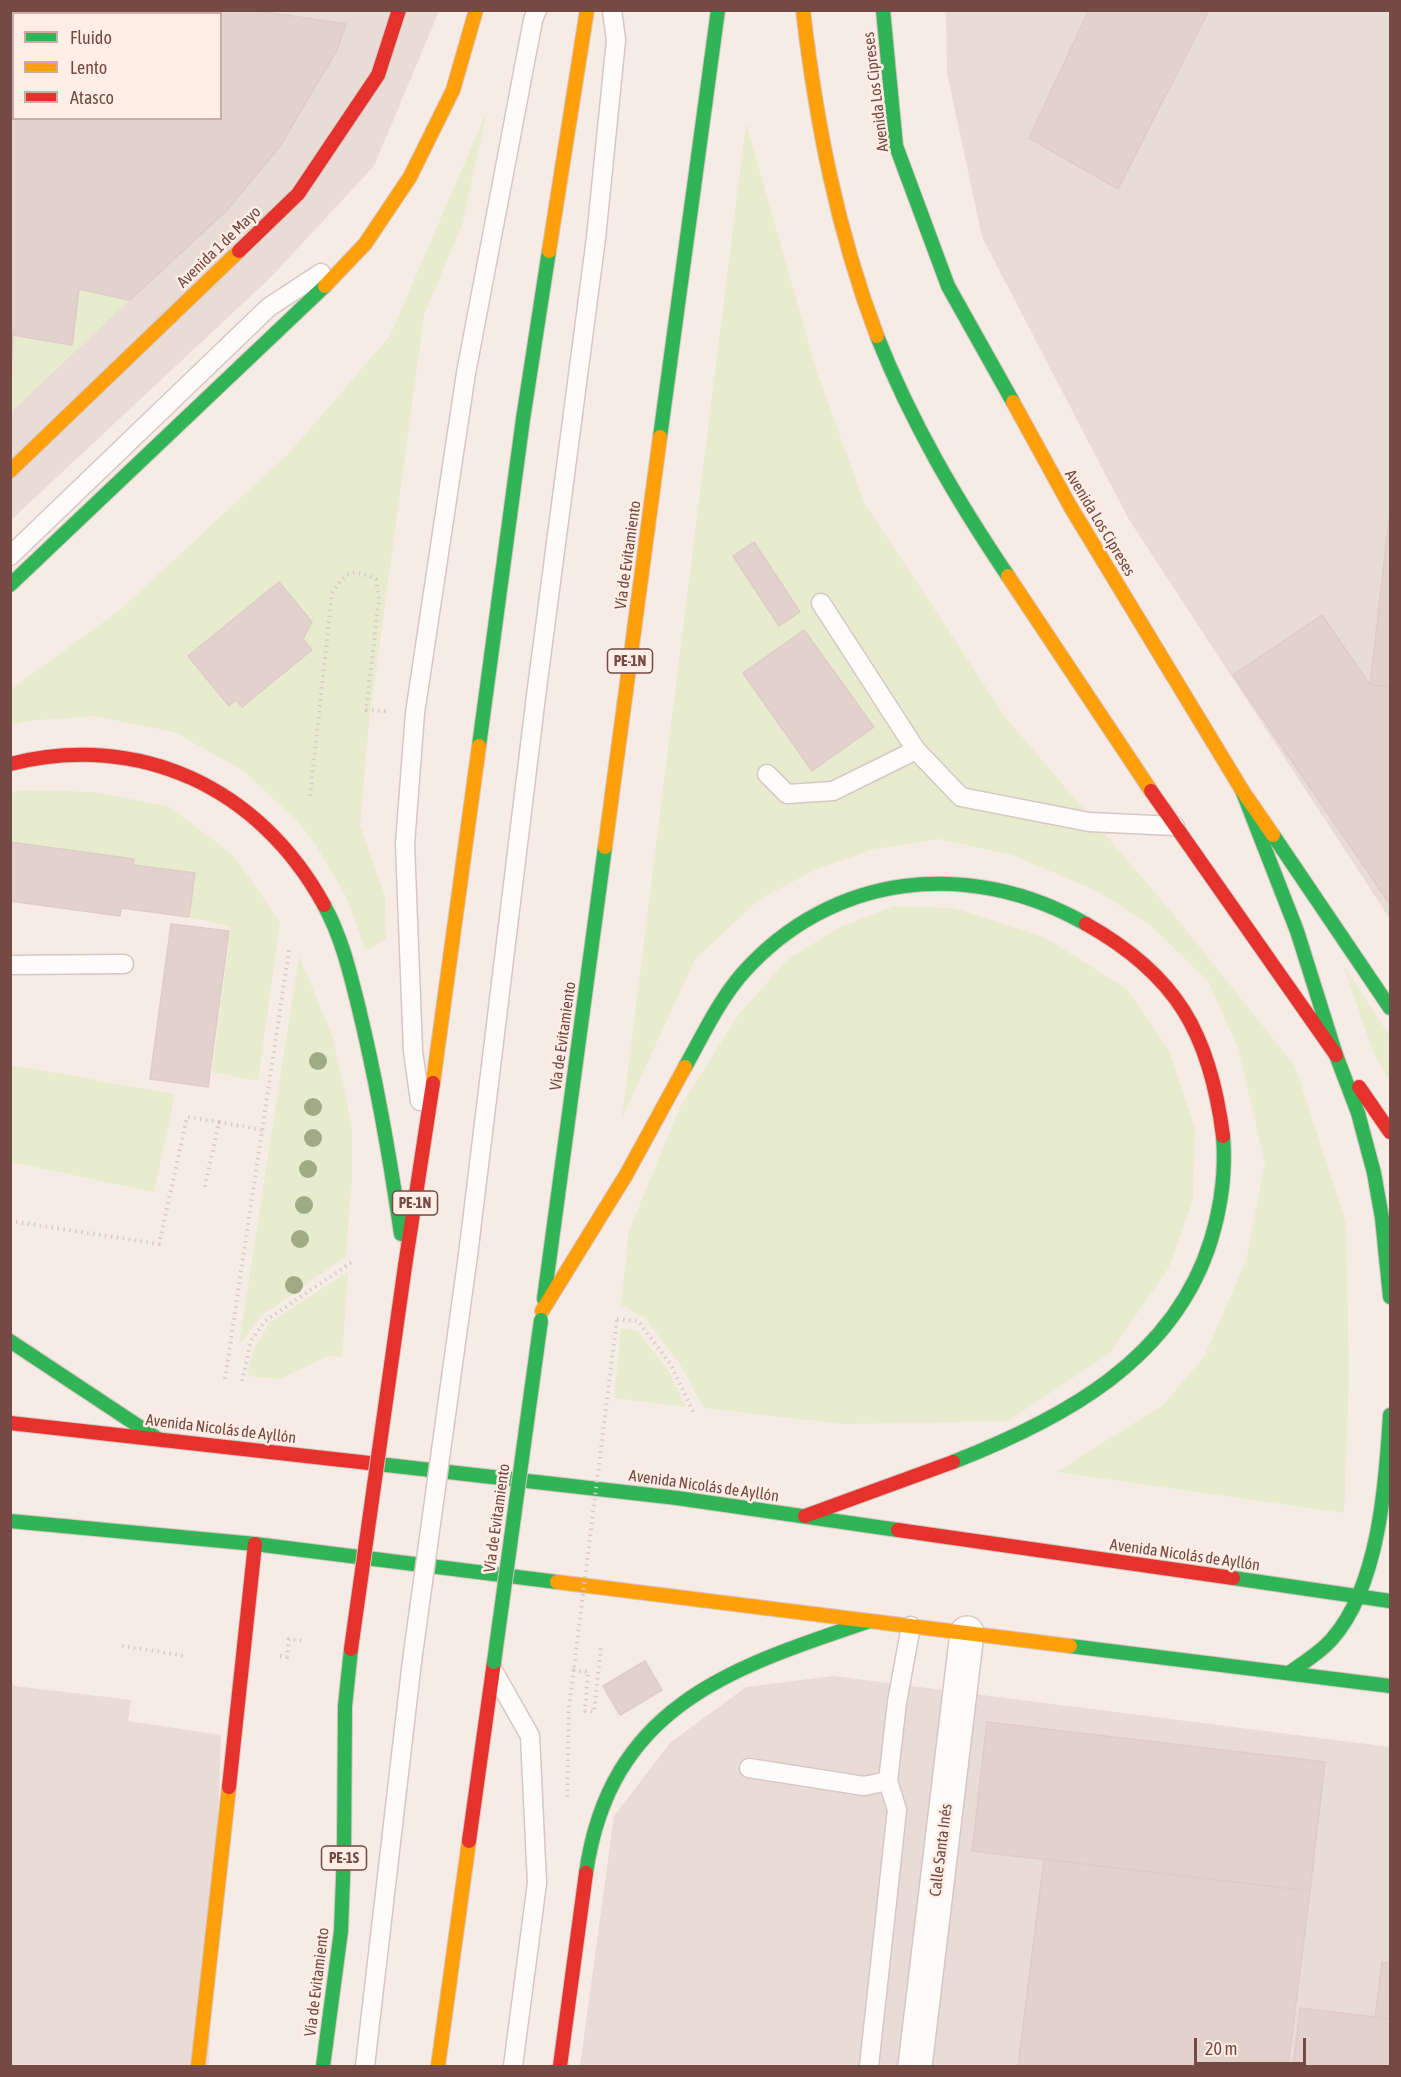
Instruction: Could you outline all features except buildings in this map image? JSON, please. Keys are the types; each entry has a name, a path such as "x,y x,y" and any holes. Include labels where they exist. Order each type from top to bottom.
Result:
{"main road":[{"name":"Avenida 1 de Mayo","path":"10,471 298,194 378,75 399,10"},
{"path":"10,585 321,290 365,244 410,177 453,90 476,10"},
{"name":"Vía de Evitamiento","path":"323,2067 341,1931 345,1706 351,1649 473,801 515,474 586,10"},
{"name":"Vía de Evitamiento","path":"438,2067 718,10"},
{"path":"803,10 817,112 830,180 850,259 876,334 907,407 933,459 963,509 1175,826 1390,1132"},
{"name":"Avenida Los Cipreses","path":"883,10 896,146 948,286 1070,506 1242,790 1390,1008"},
{"path":"10,764 53,756 85,754 117,755 155,764 192,778 227,796 276,836 297,860 314,885 341,939 373,1064 387,1134 405,1266"},
{"path":"1242,790 1297,932 1336,1055 1358,1113 1374,1173 1382,1218 1390,1297"},
{"path":"542,1315 615,1194 715,1011 738,979 764,953 793,930 849,900 880,890 912,884 952,883 995,890 1037,902 1092,927 1140,960 1161,979 1191,1020 1209,1064 1222,1116 1225,1164 1220,1208 1203,1265 1182,1304 1158,1337 1134,1361 1068,1408 972,1455 805,1516"},
{"path":"10,1341 158,1438"},
{"path":"1289,1673 1335,1636 1358,1597 1376,1539 1388,1462 1390,1415"},
{"name":"Avenida Nicolás de Ayllón","path":"10,1423 677,1498 1390,1601"},
{"path":"10,1521 255,1544 1390,1686"},
{"path":"198,2067 255,1544"},
{"path":"560,2067 568,1990 592,1843 609,1793 621,1769 655,1726 676,1707 729,1674 768,1657 870,1621"}],"street":[{"name":"Calle Santa Inés","path":"915,2067 967,1633"}],"lane":[{"path":"425,1140 413,1051 405,844 415,713 466,373 533,20 537,10"},
{"path":"365,2067 412,1661 468,1255 536,696 596,238 616,40 612,10"},
{"path":"10,556 269,307 365,244"},
{"path":"821,603 916,750 961,797 1089,822 1175,826"},
{"path":"767,774 787,794 833,791 916,750"},
{"path":"10,965 124,964"},
{"path":"869,2067 897,1810 888,1781 897,1702 911,1626"},
{"path":"493,1666 530,1736 537,1883 513,2067"},
{"path":"749,1768 864,1786 888,1781"}],"path":[{"path":"310,796 332,593 343,576 358,572 376,579 379,600 366,710 388,711"},
{"path":"225,1378 290,950"},
{"path":"10,1221 159,1244 186,1117 263,1130"},
{"path":"204,1191 219,1122"},
{"path":"243,1381 251,1341 265,1321 352,1262"},
{"path":"601,1646 594,1712 585,1711 588,1672 573,1670 616,1319 638,1321 671,1365 693,1412"},
{"path":"122,1646 186,1656"}],"shaded area":[{"path":"11,11 439,11 374,166 269,279 11,520"},
{"path":"946,11 1390,11 1390,919 1128,518 982,237 947,73"},
{"path":"833,1676 1390,1747 1390,2066 580,2066 614,1816 670,1743 746,1687"},
{"path":"10,1679 14,1686 131,1700 128,1721 221,1735 209,2066 11,2066"}],"green space":[{"path":"487,111 462,225 424,315 369,723 360,825 385,896 386,939 366,951 346,896 314,842 298,822 245,772 174,732 95,716 25,721 11,726 11,689 120,610 290,452 390,336"},
{"path":"746,123 817,372 864,502 1006,718 1174,915 1295,1066 1346,1222 1349,1377 1344,1513 1057,1472 1164,1404 1204,1357 1246,1261 1265,1163 1238,1048 1208,981 1149,924 1093,889 1012,855 939,839 874,849 819,868 761,898 695,959 622,1118"},
{"path":"80,290 129,301 11,412 14,336 73,346"},
{"path":"21,790 95,792 170,807 234,856 280,922 258,1081 212,1072 231,927 189,917 195,874 133,865 133,859 11,842 11,794"},
{"path":"895,906 954,908 1044,937 1127,989 1169,1050 1195,1128 1193,1200 1169,1267 1110,1353 1008,1421 843,1424 704,1408 681,1366 645,1318 621,1305 629,1231 680,1107 739,1014 788,959 840,927"},
{"path":"299,956 332,1035 352,1126 352,1177 346,1256 261,1316 239,1344"},
{"path":"1343,964 1390,1037 1390,1081 1374,1055"},
{"path":"11,1065 175,1094 154,1192 11,1162"},
{"path":"348,1272 342,1357 327,1356 280,1379 247,1376 255,1346 270,1322"},
{"path":"621,1328 637,1330 668,1370 686,1407 614,1398"}],"traffic: fast":[{"path":"660,437 718,10"},
{"path":"883,10 896,146 948,286 1013,402"},
{"path":"479,746 523,419 549,251"},
{"path":"10,585 325,286"},
{"path":"877,336 904,399 936,459 970,518 1008,576"},
{"path":"1242,790 1297,931 1336,1055 1358,1113 1374,1173 1382,1218 1390,1297"},
{"path":"1273,835 1390,1008"},
{"path":"544,1299 605,847"},
{"path":"685,1067 718,1007 742,974 778,940 817,914 860,896 904,886 950,884 996,890 1042,903 1086,924"},
{"path":"324,905 345,956 366,1037 383,1121 401,1234"},
{"path":"953,1462 1035,1426 1073,1405 1109,1380 1142,1352 1171,1319 1194,1282 1211,1240 1222,1189 1223,1136"},
{"path":"494,1662 541,1320"},
{"path":"10,1341 158,1439"},
{"path":"1289,1673 1332,1639 1348,1617 1360,1591 1377,1533 1386,1471 1390,1415"},
{"path":"378,1464 677,1498 898,1530"},
{"path":"10,1521 255,1544 557,1582"},
{"path":"1233,1578 1390,1601"},
{"path":"586,1873 599,1816 621,1770 649,1732 684,1702 725,1677 819,1638 870,1621"},
{"path":"1070,1646 1390,1686"},
{"path":"323,2066 341,1931 345,1706 351,1649"}],"traffic: slow":[{"path":"325,286 365,244 410,177 453,90 476,10"},
{"path":"549,251 587,10"},
{"path":"803,10 814,93 839,216 877,336"},
{"path":"10,471 239,251"},
{"path":"1013,402 1070,506 1242,790 1273,835"},
{"path":"605,847 660,437"},
{"path":"1008,576 1151,791"},
{"path":"433,1083 479,746"},
{"path":"542,1311 626,1175 685,1067"},
{"path":"557,1582 1070,1646"},
{"path":"198,2066 229,1787"},
{"path":"438,2066 469,1841"}],"traffic: jam":[{"path":"239,251 298,194 378,75 399,10"},
{"path":"10,764 58,756 105,756 150,763 192,778 231,800 266,829 297,864 324,905"},
{"path":"1151,791 1336,1055"},
{"path":"1086,924 1144,964 1166,987 1184,1011 1209,1067 1223,1136"},
{"path":"405,1266 433,1083"},
{"path":"1359,1087 1390,1132"},
{"path":"351,1649 405,1266"},
{"path":"10,1423 378,1464"},
{"path":"805,1516 953,1462"},
{"path":"898,1530 1233,1578"},
{"path":"229,1787 255,1544"},
{"path":"469,1841 494,1662"},
{"path":"560,2066 586,1873"}]}
